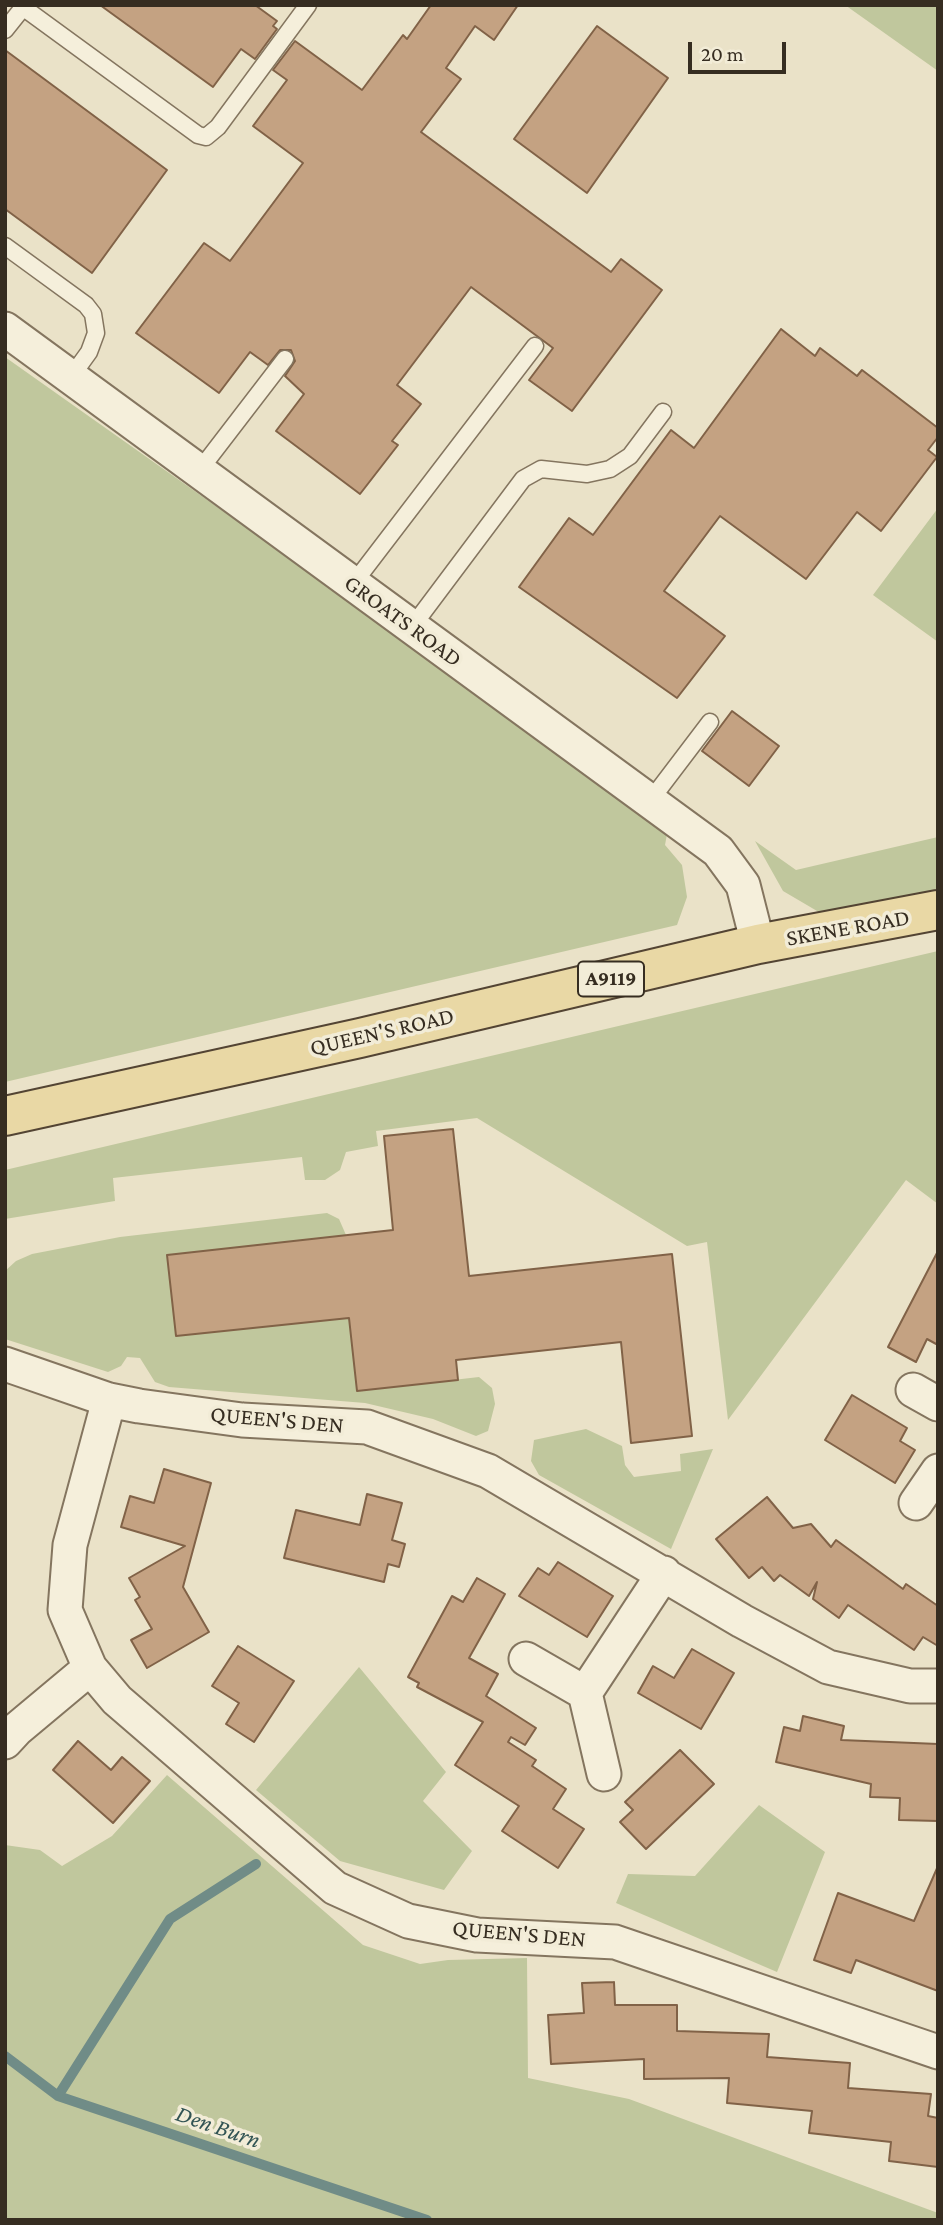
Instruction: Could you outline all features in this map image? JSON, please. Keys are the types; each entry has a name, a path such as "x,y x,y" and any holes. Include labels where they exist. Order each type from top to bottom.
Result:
{"main road":[{"name":"SKENE ROAD","path":"758,944 938,910"},
{"name":"QUEEN'S ROAD","path":"5,1115 360,1038 758,944"}],"street":[{"name":"GROATS ROAD","path":"5,329 718,851 743,885 758,944"},
{"name":"QUEEN'S DEN","path":"5,1364 109,1400 242,1420 366,1427 488,1471 742,1621 828,1667 910,1686 938,1686"},
{"name":"QUEEN'S DEN","path":"109,1400 70,1545 65,1610 90,1668 117,1700 335,1888 408,1920 477,1934 615,1942 938,2052"},
{"path":"916,1503 938,1471"},
{"path":"604,1774 585,1693 664,1573"},
{"path":"526,1659 585,1693"},
{"path":"9,1730 90,1668"}],"lane":[{"path":"5,30 24,6 206,138 218,127 308,5"},
{"path":"5,246 86,305 93,314 96,333 89,352 71,377"},
{"path":"353,584 535,346"},
{"path":"199,471 285,359"},
{"path":"412,627 527,475 551,467 587,474 610,469 630,456 663,412"},
{"path":"650,801 710,722"}],"green space":[{"path":"845,5 938,5 938,71"},
{"path":"5,357 554,745 552,750 555,746 667,834 665,845 682,865 687,897 677,925 5,1082"},
{"path":"938,508 938,642 873,595"},
{"path":"938,837 938,892 829,918 783,891 755,841 796,870"},
{"path":"938,951 938,1204 906,1180 728,1420 707,1242 687,1246 477,1118 376,1131 378,1146 346,1152 340,1170 325,1180 305,1180 302,1157 113,1178 115,1201 5,1219 5,1170"},
{"path":"327,1213 339,1219 346,1235 167,1255 176,1336 349,1318 357,1391 479,1377 492,1388 495,1404 488,1431 476,1436 433,1419 365,1403 169,1387 155,1382 140,1358 127,1357 121,1366 108,1372 5,1339 5,1271 16,1261 32,1254 120,1237"},
{"path":"586,1429 622,1446 625,1465 634,1477 681,1471 680,1454 713,1449 671,1549 539,1475 531,1461 534,1440"},
{"path":"359,1667 446,1772 423,1801 472,1851 444,1890 340,1861 256,1790"},
{"path":"167,1775 363,1945 420,1964 448,1960 527,1958 528,2078 629,2099 938,2213 938,2220 5,2220 5,1845 40,1850 62,1866 112,1836"},
{"path":"759,1805 825,1852 777,1972 616,1903 628,1874 695,1876"}],"building":[{"path":"100,5 255,5 277,21 273,26 277,29 255,59 241,49 213,87"},
{"path":"431,5 518,5 494,40 475,26 446,68 461,79 421,132 611,272 621,259 662,290 572,411 529,380 553,348 471,287 397,385 421,404 392,441 398,445 360,494 276,431 304,394 285,376 295,361 291,350 280,350 268,365 250,352 219,393 136,333 204,243 230,261 303,163 253,126 287,80 273,70 295,41 362,90 403,35 407,39"},
{"path":"597,26 668,78 587,193 514,139"},
{"path":"5,50 167,170 92,273 5,209"},
{"path":"781,329 815,356 820,348 857,376 862,370 938,428 938,437 928,450 937,457 881,531 857,512 806,579 720,516 664,591 725,636 677,698 519,587 569,518 593,535 671,430 694,448"},
{"path":"732,711 779,746 749,786 702,751"},
{"path":"453,1129 469,1276 672,1254 692,1436 631,1443 621,1342 456,1360 458,1380 357,1391 349,1318 176,1336 167,1255 393,1230 384,1136"},
{"path":"938,1251 938,1345 927,1339 916,1362 888,1347"},
{"path":"852,1395 907,1428 900,1441 915,1450 895,1483 825,1440"},
{"path":"164,1469 211,1483 183,1587 209,1632 147,1668 131,1640 152,1629 135,1600 140,1597 129,1578 185,1546 121,1527 130,1496 154,1503"},
{"path":"367,1494 402,1503 392,1540 405,1544 399,1567 388,1564 384,1582 284,1558 296,1510 360,1525"},
{"path":"767,1497 793,1528 811,1524 831,1547 836,1540 903,1589 906,1584 938,1606 938,1646 923,1637 914,1650 848,1605 839,1618 813,1599 817,1582 809,1596 780,1575 774,1581 762,1567 749,1578 716,1539"},
{"path":"558,1562 613,1596 587,1637 519,1596 538,1568 549,1575"},
{"path":"477,1578 505,1594 469,1658 498,1674 486,1696 536,1728 525,1745 511,1737 508,1742 536,1760 532,1766 566,1789 553,1809 584,1829 558,1868 502,1831 519,1806 455,1765 483,1722 417,1687 419,1683 408,1677 452,1596 463,1602"},
{"path":"238,1646 294,1681 254,1742 226,1724 239,1703 212,1686"},
{"path":"692,1649 734,1673 701,1729 638,1693 653,1666 674,1678"},
{"path":"803,1716 844,1726 841,1740 938,1744 938,1821 899,1820 900,1798 870,1797 871,1784 776,1762 784,1727 800,1731"},
{"path":"78,1741 111,1770 122,1757 150,1781 113,1823 53,1770"},
{"path":"680,1750 714,1784 646,1849 620,1822 633,1810 625,1802"},
{"path":"938,1866 938,1991 856,1960 851,1973 814,1960 838,1893 914,1921"},
{"path":"614,1982 615,2005 677,2005 677,2031 769,2034 767,2057 850,2063 848,2088 931,2094 928,2116 938,2118 938,2167 889,2161 891,2142 809,2133 812,2111 727,2103 729,2078 644,2079 644,2059 551,2064 548,2015 584,2013 582,1983"}],"waterway":[{"path":"58,2096 170,1919 256,1864"},
{"name":"Den Burn","path":"5,2056 58,2096 427,2220"}]}
